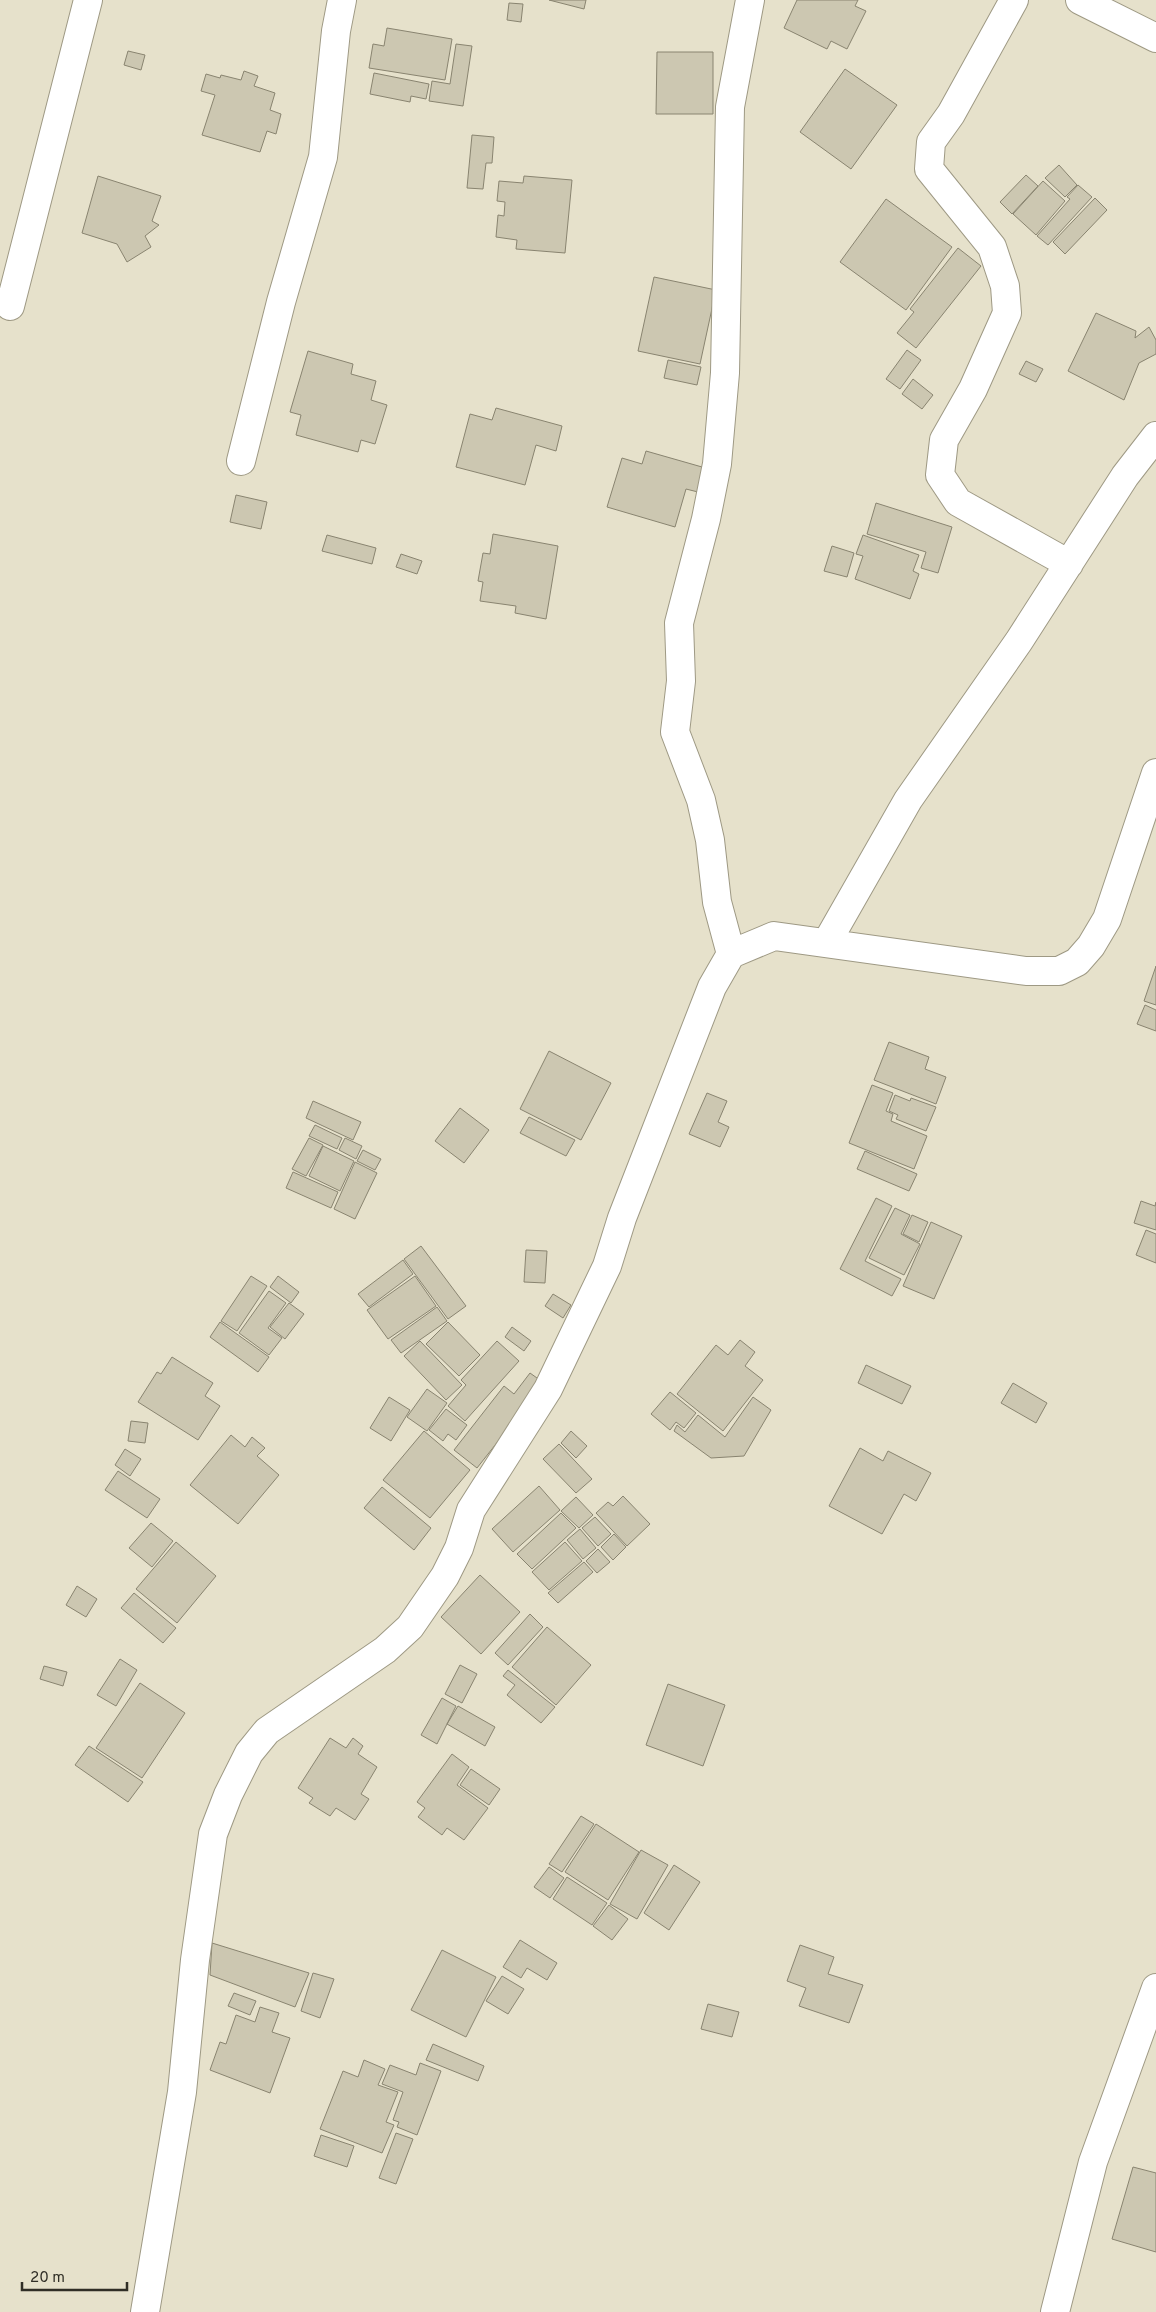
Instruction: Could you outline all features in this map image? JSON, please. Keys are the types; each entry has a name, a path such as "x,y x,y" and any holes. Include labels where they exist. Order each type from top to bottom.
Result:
{"street":[{"path":"10,306 88,0"},
{"path":"241,461 281,302 323,157 336,31 342,0"},
{"path":"731,954 717,902 710,840 701,800 675,732 681,681 679,623 706,519 717,464 725,373 730,107 750,0"},
{"path":"1014,0 951,114 931,142 929,169 992,247 1006,286 1007,313 974,389 944,440 940,475 958,502 1069,564"},
{"path":"1080,0 1156,38"},
{"path":"827,942 908,800 1019,642 1124,476 1156,436"},
{"path":"145,2312 182,2092 195,1960 213,1834 228,1795 249,1753 267,1731 385,1650 410,1627 445,1576 459,1548 471,1510 548,1389 607,1266 622,1218 712,987 731,954 774,936 1026,971 1059,971 1077,962 1091,946 1107,919 1156,773"},
{"path":"1055,2312 1092,2162 1156,1988"}],"building":[{"path":"549,0 586,0 584,9"},
{"path":"797,0 858,0 855,6 866,11 847,49 831,41 827,49 784,28"},
{"path":"509,3 523,4 521,22 507,20"},
{"path":"387,28 452,39 445,80 369,68 373,44 384,46"},
{"path":"456,44 472,46 463,106 429,101 432,81 450,84"},
{"path":"128,51 145,55 141,70 124,65"},
{"path":"657,52 713,52 713,114 656,114"},
{"path":"845,69 897,105 851,169 800,132"},
{"path":"244,71 258,76 254,86 275,93 270,110 281,114 276,134 267,131 260,152 202,135 215,95 201,91 206,74 220,78 221,75 241,80"},
{"path":"374,73 429,84 426,99 411,96 410,102 370,94"},
{"path":"472,135 494,137 492,163 486,163 483,189 467,188"},
{"path":"1059,165 1077,185 1065,197 1045,178"},
{"path":"1026,175 1038,186 1012,214 1000,202"},
{"path":"98,176 161,196 152,221 159,225 145,236 151,247 127,262 117,244 82,233"},
{"path":"524,176 572,180 565,253 516,249 517,240 496,237 498,215 504,216 505,202 497,201 499,181 523,183"},
{"path":"1043,181 1065,201 1036,235 1013,214"},
{"path":"1078,185 1092,197 1048,245 1037,236 1070,199 1067,197"},
{"path":"1095,198 1107,210 1065,254 1053,242"},
{"path":"886,199 952,247 906,310 840,262"},
{"path":"958,248 981,266 916,348 897,333 914,312 910,309"},
{"path":"654,277 716,290 700,364 638,351"},
{"path":"1096,313 1136,331 1135,338 1149,327 1156,340 1156,354 1139,363 1124,400 1068,371"},
{"path":"907,350 921,360 900,389 886,379"},
{"path":"308,351 353,364 351,374 376,381 371,400 387,405 375,444 361,440 358,452 296,435 301,415 290,412"},
{"path":"668,360 701,367 697,385 664,378"},
{"path":"1026,361 1043,369 1036,382 1019,374"},
{"path":"913,379 933,395 922,409 902,394"},
{"path":"496,408 562,426 556,451 536,445 525,485 456,467 470,414 492,420"},
{"path":"646,451 709,469 702,493 686,489 675,527 607,507 622,458 642,464"},
{"path":"236,495 267,502 261,529 230,522"},
{"path":"876,503 952,527 938,573 921,568 926,552 867,534"},
{"path":"493,534 558,546 546,619 515,613 516,606 480,601 483,582 478,581 483,553 490,554"},
{"path":"327,535 376,548 372,564 322,551"},
{"path":"863,535 919,555 913,571 919,574 910,599 855,579 863,556 856,554"},
{"path":"832,546 854,553 847,577 824,571"},
{"path":"401,554 422,561 417,574 396,567"},
{"path":"1156,966 1156,1005 1144,1001"},
{"path":"1145,1005 1156,1010 1156,1031 1137,1024"},
{"path":"889,1042 929,1057 925,1069 946,1077 936,1104 874,1080"},
{"path":"549,1051 611,1083 581,1140 520,1109"},
{"path":"872,1085 893,1093 886,1111 893,1114 891,1121 927,1136 914,1169 849,1143"},
{"path":"707,1093 727,1101 718,1122 729,1127 720,1147 689,1134"},
{"path":"895,1095 910,1101 911,1098 936,1107 926,1131 896,1119 898,1115 889,1111"},
{"path":"313,1101 361,1122 353,1140 306,1118"},
{"path":"460,1108 489,1130 464,1163 435,1141"},
{"path":"529,1117 575,1140 566,1156 520,1133"},
{"path":"315,1125 342,1138 337,1149 309,1136"},
{"path":"309,1138 323,1145 306,1176 292,1169"},
{"path":"345,1138 362,1146 356,1159 339,1150"},
{"path":"323,1146 354,1161 340,1191 309,1176"},
{"path":"363,1150 381,1159 375,1170 357,1161"},
{"path":"865,1151 917,1174 909,1191 857,1169"},
{"path":"355,1162 377,1173 355,1219 334,1209"},
{"path":"293,1172 338,1192 331,1208 286,1188"},
{"path":"876,1198 892,1206 865,1261 901,1279 892,1296 840,1269"},
{"path":"1141,1201 1155,1206 1156,1202 1156,1230 1134,1223"},
{"path":"895,1208 910,1215 901,1234 920,1244 904,1275 869,1258"},
{"path":"912,1215 928,1222 919,1242 903,1234"},
{"path":"931,1222 962,1236 934,1299 903,1286"},
{"path":"1146,1230 1156,1234 1156,1263 1136,1255"},
{"path":"421,1246 466,1306 448,1319 404,1259"},
{"path":"526,1250 547,1251 545,1283 524,1282"},
{"path":"403,1260 413,1274 369,1307 358,1294"},
{"path":"251,1276 267,1286 237,1331 221,1321"},
{"path":"278,1276 299,1292 291,1303 270,1287"},
{"path":"415,1276 436,1306 388,1339 367,1310"},
{"path":"269,1291 286,1303 268,1328 282,1338 269,1355 239,1333"},
{"path":"553,1294 571,1305 563,1318 545,1306"},
{"path":"289,1303 304,1314 285,1339 270,1327"},
{"path":"437,1307 447,1321 401,1353 391,1340"},
{"path":"220,1322 269,1357 258,1372 210,1337"},
{"path":"448,1322 480,1355 459,1376 426,1344"},
{"path":"512,1327 531,1341 524,1351 505,1337"},
{"path":"740,1340 755,1352 745,1366 763,1380 723,1431 677,1394 716,1345 728,1355"},
{"path":"420,1341 462,1385 446,1400 404,1356"},
{"path":"497,1341 519,1361 465,1421 448,1406 466,1385 461,1380"},
{"path":"172,1357 213,1383 205,1396 220,1406 198,1440 138,1402 157,1372 161,1374"},
{"path":"866,1365 911,1386 902,1404 858,1383"},
{"path":"530,1373 544,1383 477,1468 454,1450 504,1386 514,1394"},
{"path":"1013,1383 1047,1403 1036,1423 1001,1403"},
{"path":"427,1389 447,1403 427,1431 407,1417"},
{"path":"670,1392 696,1413 684,1428 676,1422 670,1430 651,1414"},
{"path":"389,1397 410,1410 391,1441 370,1428"},
{"path":"753,1397 771,1410 744,1456 711,1458 674,1431 677,1425 685,1432 698,1415 725,1437"},
{"path":"446,1409 467,1425 456,1440 448,1434 443,1441 429,1430"},
{"path":"131,1421 148,1423 145,1443 128,1441"},
{"path":"424,1431 470,1470 430,1518 383,1480"},
{"path":"571,1431 587,1446 576,1458 561,1443"},
{"path":"231,1435 245,1447 252,1437 265,1448 257,1456 279,1475 238,1524 190,1485"},
{"path":"559,1444 592,1479 576,1493 543,1459"},
{"path":"860,1448 883,1461 888,1451 931,1473 916,1501 904,1494 882,1534 829,1506"},
{"path":"125,1449 141,1459 130,1476 115,1465"},
{"path":"118,1471 160,1499 147,1518 105,1490"},
{"path":"539,1486 560,1510 513,1552 492,1529"},
{"path":"382,1487 431,1528 414,1550 364,1508"},
{"path":"623,1496 650,1524 627,1546 596,1513 608,1502 613,1506"},
{"path":"576,1497 593,1515 579,1528 561,1511"},
{"path":"561,1513 576,1528 532,1569 517,1554"},
{"path":"595,1517 611,1534 598,1546 582,1528"},
{"path":"151,1523 173,1541 152,1567 129,1548"},
{"path":"580,1529 596,1548 583,1559 567,1540"},
{"path":"614,1534 626,1547 613,1560 601,1547"},
{"path":"176,1542 216,1576 177,1623 136,1589"},
{"path":"565,1542 582,1561 549,1590 532,1572"},
{"path":"598,1549 610,1562 597,1573 586,1561"},
{"path":"584,1562 593,1572 558,1603 548,1593"},
{"path":"480,1575 520,1612 481,1654 441,1617"},
{"path":"77,1586 97,1599 86,1617 66,1605"},
{"path":"134,1593 176,1628 163,1643 121,1608"},
{"path":"530,1614 543,1627 508,1665 495,1653"},
{"path":"547,1627 591,1665 556,1705 512,1667"},
{"path":"120,1659 137,1670 116,1706 97,1695"},
{"path":"460,1665 477,1674 462,1703 445,1694"},
{"path":"44,1666 67,1672 63,1686 40,1679"},
{"path":"508,1670 555,1707 541,1723 507,1695 515,1685 503,1676"},
{"path":"140,1683 185,1713 142,1778 96,1748"},
{"path":"668,1684 725,1705 703,1766 646,1745"},
{"path":"442,1698 456,1706 437,1744 421,1735"},
{"path":"458,1706 495,1727 485,1746 447,1724"},
{"path":"330,1738 346,1748 353,1738 363,1746 358,1754 377,1767 361,1794 369,1799 355,1820 336,1808 330,1816 309,1803 313,1798 298,1788"},
{"path":"89,1746 143,1782 128,1802 75,1765"},
{"path":"452,1754 469,1767 457,1785 488,1808 464,1840 447,1828 442,1835 418,1817 425,1808 417,1802"},
{"path":"471,1769 500,1789 489,1805 460,1785"},
{"path":"581,1816 594,1824 562,1872 549,1864"},
{"path":"596,1824 639,1852 608,1900 565,1872"},
{"path":"641,1850 668,1865 637,1919 610,1904"},
{"path":"674,1865 700,1882 669,1930 644,1913"},
{"path":"549,1867 564,1878 550,1898 534,1887"},
{"path":"567,1877 607,1903 592,1925 553,1899"},
{"path":"609,1905 628,1919 612,1940 593,1926"},
{"path":"520,1940 557,1963 547,1980 527,1968 521,1978 503,1967"},
{"path":"212,1943 309,1973 295,2007 210,1975"},
{"path":"800,1945 834,1957 828,1974 863,1985 849,2023 799,2006 806,1988 787,1981"},
{"path":"442,1950 496,1977 466,2037 411,2010"},
{"path":"313,1973 334,1979 320,2018 301,2011"},
{"path":"502,1976 524,1989 508,2014 486,2001"},
{"path":"234,1993 256,2001 250,2015 228,2006"},
{"path":"708,2004 739,2012 732,2037 701,2029"},
{"path":"260,2007 279,2013 272,2032 290,2038 270,2093 210,2070 220,2042 226,2044 236,2015 255,2022"},
{"path":"433,2044 484,2066 478,2081 426,2060"},
{"path":"364,2060 385,2069 378,2085 398,2092 386,2122 394,2125 382,2153 320,2129 343,2071 358,2077"},
{"path":"420,2063 441,2071 417,2135 397,2127 399,2122 393,2120 403,2092 382,2084 390,2065 416,2075"},
{"path":"396,2133 413,2139 396,2184 379,2178"},
{"path":"321,2135 354,2146 347,2167 314,2156"},
{"path":"1133,2167 1156,2173 1156,2252 1112,2239"}]}
